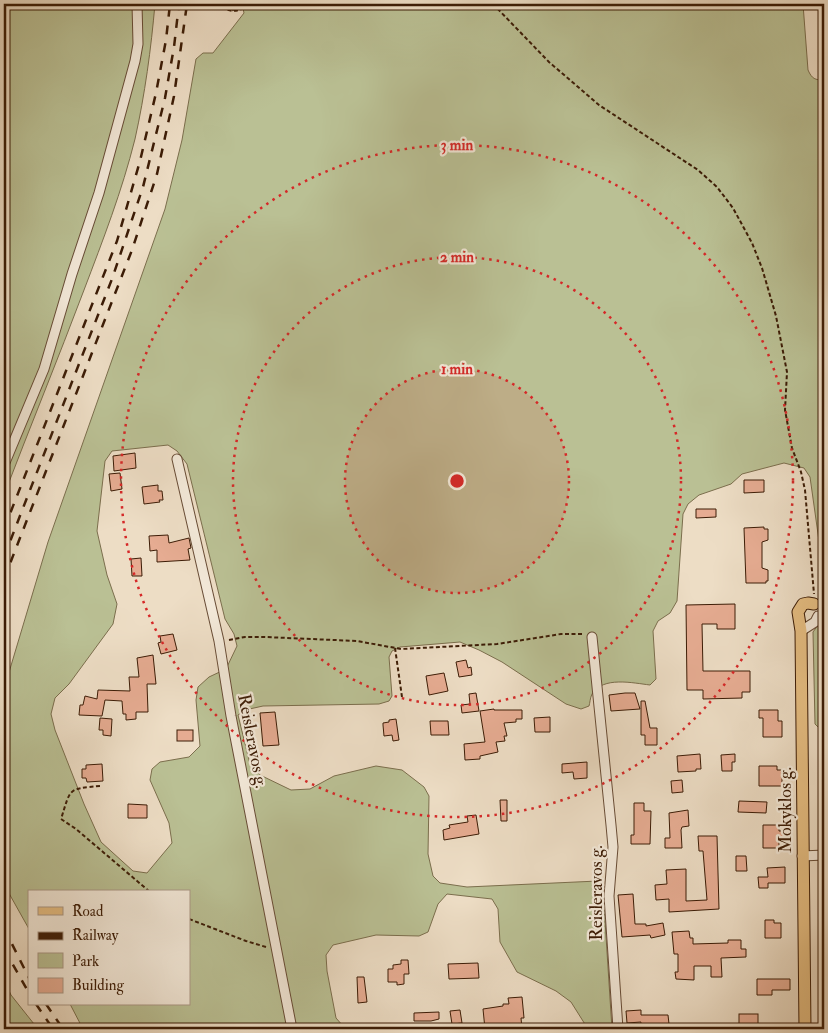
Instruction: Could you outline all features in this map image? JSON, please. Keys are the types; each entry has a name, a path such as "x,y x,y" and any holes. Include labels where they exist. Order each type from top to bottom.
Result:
{"main road":[{"name":"Mokyklos g.","path":"805,1029 801,631 798,612 800,608 808,603 814,604"}],"street":[{"path":"4,465 44,369 72,274 99,194 135,61 138,44 138,4"},
{"name":"Reisleravos g.","path":"177,459 219,642 231,716 292,1029"},
{"path":"801,631 821,616 814,604"},
{"name":"Reisleravos g.","path":"592,637 612,825 613,847 609,896 618,1029"},
{"path":"802,856 824,855"}],"path":[{"path":"216,4 223,9 233,12 244,9 250,4"},
{"path":"231,4 233,12"},
{"path":"492,4 549,62 599,105 698,170 717,187 748,236 765,278 776,316 787,372 785,410 792,448 801,472 805,490 814,604"},
{"path":"219,642 245,637 265,637 357,641 394,648 497,644 577,633 592,637"},
{"path":"394,648 402,697"},
{"path":"100,786 76,788 71,792 61,819 76,829 148,890"},
{"path":"190,919 246,941 277,950"}],"green space":[{"path":"4,4 155,4 150,55 142,105 124,178 91,271 4,495"},
{"path":"242,4 803,4 808,70 814,78 824,80 824,544 819,541 810,477 804,468 784,463 742,474 731,484 699,495 688,504 683,514 677,601 670,613 658,621 653,631 656,679 650,685 619,682 603,685 592,694 589,706 581,709 566,704 502,662 460,642 400,647 392,651 389,657 392,696 389,701 379,704 263,706 245,710 238,715 250,764 260,775 291,790 310,789 334,776 376,766 402,770 424,787 429,796 428,854 433,876 440,883 467,887 598,881 603,890 612,1029 588,1029 571,1002 556,991 517,972 500,942 498,909 492,899 447,894 438,904 428,932 419,936 376,935 333,945 326,955 327,971 336,1018 343,1026 352,1029 83,1029 71,1006 190,1006 190,890 28,890 28,927 6,888 4,877 4,689 48,542 165,209 182,140 196,59 203,53 213,53 244,13","holes":["168,445 177,451 187,464 225,619 234,634 237,646 226,669 209,677 198,687 196,700 200,746 189,757 160,762 152,769 150,780 169,823 172,843 147,873 133,871 101,842 55,730 51,714 55,698 69,684 113,624 117,604 107,575 97,531 105,461 112,451"]},
{"path":"824,617 824,729 820,729 815,724 813,632"},
{"path":"4,980 11,995 38,1029 4,1029"}],"building":[{"path":"135,453 136,468 114,471 113,456"},
{"path":"120,473 122,489 111,491 109,474"},
{"path":"744,480 764,480 764,492 744,493"},
{"path":"158,485 158,491 162,491 163,500 144,504 142,487"},
{"path":"696,509 716,509 716,517 696,518"},
{"path":"764,527 764,529 768,529 768,540 762,542 762,568 768,570 768,581 766,583 746,583 744,528"},
{"path":"168,535 169,543 189,538 191,548 188,549 190,560 157,562 157,550 150,551 149,536"},
{"path":"141,558 142,576 132,576 131,559"},
{"path":"735,604 735,629 717,629 717,624 702,624 703,671 750,671 750,692 742,692 742,698 703,699 703,690 687,690 686,605"},
{"path":"173,634 177,650 161,654 158,643 161,642 160,636"},
{"path":"153,655 156,684 147,684 148,712 136,712 136,719 126,720 126,714 123,714 122,701 105,700 102,716 79,715 80,705 83,705 85,696 97,699 98,690 130,691 129,677 139,677 137,658"},
{"path":"466,660 468,668 471,667 472,675 459,677 456,662"},
{"path":"444,673 448,691 429,695 426,676"},
{"path":"476,693 479,711 462,713 461,705 470,704 469,694"},
{"path":"635,693 640,709 611,711 609,695"},
{"path":"641,701 645,701 650,728 657,728 657,745 645,745 645,735 641,735"},
{"path":"494,709 522,710 522,719 516,719 516,722 504,723 507,736 504,736 505,741 496,742 498,752 480,756 480,759 465,760 464,744 485,742 480,711"},
{"path":"759,710 778,710 778,721 782,721 782,737 763,737 763,718 759,718"},
{"path":"275,712 279,745 263,746 260,713"},
{"path":"550,717 550,732 535,732 534,718"},
{"path":"100,718 112,719 111,736 103,735 103,730 99,730"},
{"path":"396,719 399,740 393,741 392,735 384,736 383,723"},
{"path":"430,721 448,721 449,735 431,735"},
{"path":"177,730 193,730 193,741 177,741"},
{"path":"700,754 701,769 678,772 677,756"},
{"path":"735,754 735,762 732,762 732,771 722,771 721,755"},
{"path":"587,762 587,778 574,779 573,772 562,773 562,764"},
{"path":"102,764 103,781 87,782 86,778 82,778 82,769 86,769 86,765"},
{"path":"759,766 777,766 777,770 782,770 782,786 759,786"},
{"path":"682,780 683,792 672,793 671,781"},
{"path":"500,800 507,800 507,821 501,821"},
{"path":"739,801 767,802 766,813 738,812"},
{"path":"634,803 644,803 644,811 651,811 650,844 631,844 631,835 634,835"},
{"path":"128,804 147,805 147,818 128,818"},
{"path":"688,810 689,826 682,827 681,830 682,848 665,848 665,838 670,838 669,813"},
{"path":"476,815 479,834 444,840 443,830 450,828 449,825 468,822 467,816"},
{"path":"763,825 779,825 779,831 784,831 784,839 779,840 779,848 763,848"},
{"path":"698,836 717,836 719,909 669,912 669,899 656,900 655,885 667,884 666,870 686,869 686,901 707,900 703,851 699,851"},
{"path":"736,856 746,856 747,871 736,871"},
{"path":"785,867 785,883 768,883 768,888 759,888 758,877 768,877 767,868"},
{"path":"633,894 635,924 646,924 646,926 663,923 665,935 651,938 650,935 622,937 618,895"},
{"path":"765,920 774,920 774,923 781,923 781,938 765,938"},
{"path":"689,931 690,938 693,938 693,944 728,943 728,940 741,940 741,949 746,949 746,957 721,958 722,977 711,977 711,966 694,966 694,980 676,979 675,972 678,972 678,954 674,954 672,932"},
{"path":"401,960 408,960 409,974 404,974 404,984 397,985 397,982 388,982 388,969 393,969 393,965 401,964"},
{"path":"478,963 479,978 449,979 448,964"},
{"path":"357,977 364,977 367,1002 358,1003"},
{"path":"757,979 790,979 790,990 772,990 772,995 757,995"},
{"path":"522,997 524,1018 521,1018 522,1029 485,1029 483,1009 509,1004 508,998"},
{"path":"460,1010 462,1023 452,1024 450,1011"},
{"path":"641,1010 641,1015 668,1015 669,1024 652,1024 652,1029 640,1029 641,1022 627,1023 626,1011"},
{"path":"439,1012 439,1019 414,1021 414,1013"},
{"path":"739,1014 758,1014 758,1029 739,1029"}],"railway":[{"path":"4,529 117,241 140,161 156,93 166,40 170,4"},
{"path":"4,557 112,279 143,187 165,98 179,4"},
{"path":"4,579 132,250 157,174 174,96 187,4"},
{"path":"4,928 28,976"},
{"path":"4,949 28,991"},
{"path":"37,1006 53,1029"},
{"path":"47,1006 63,1029"}]}
